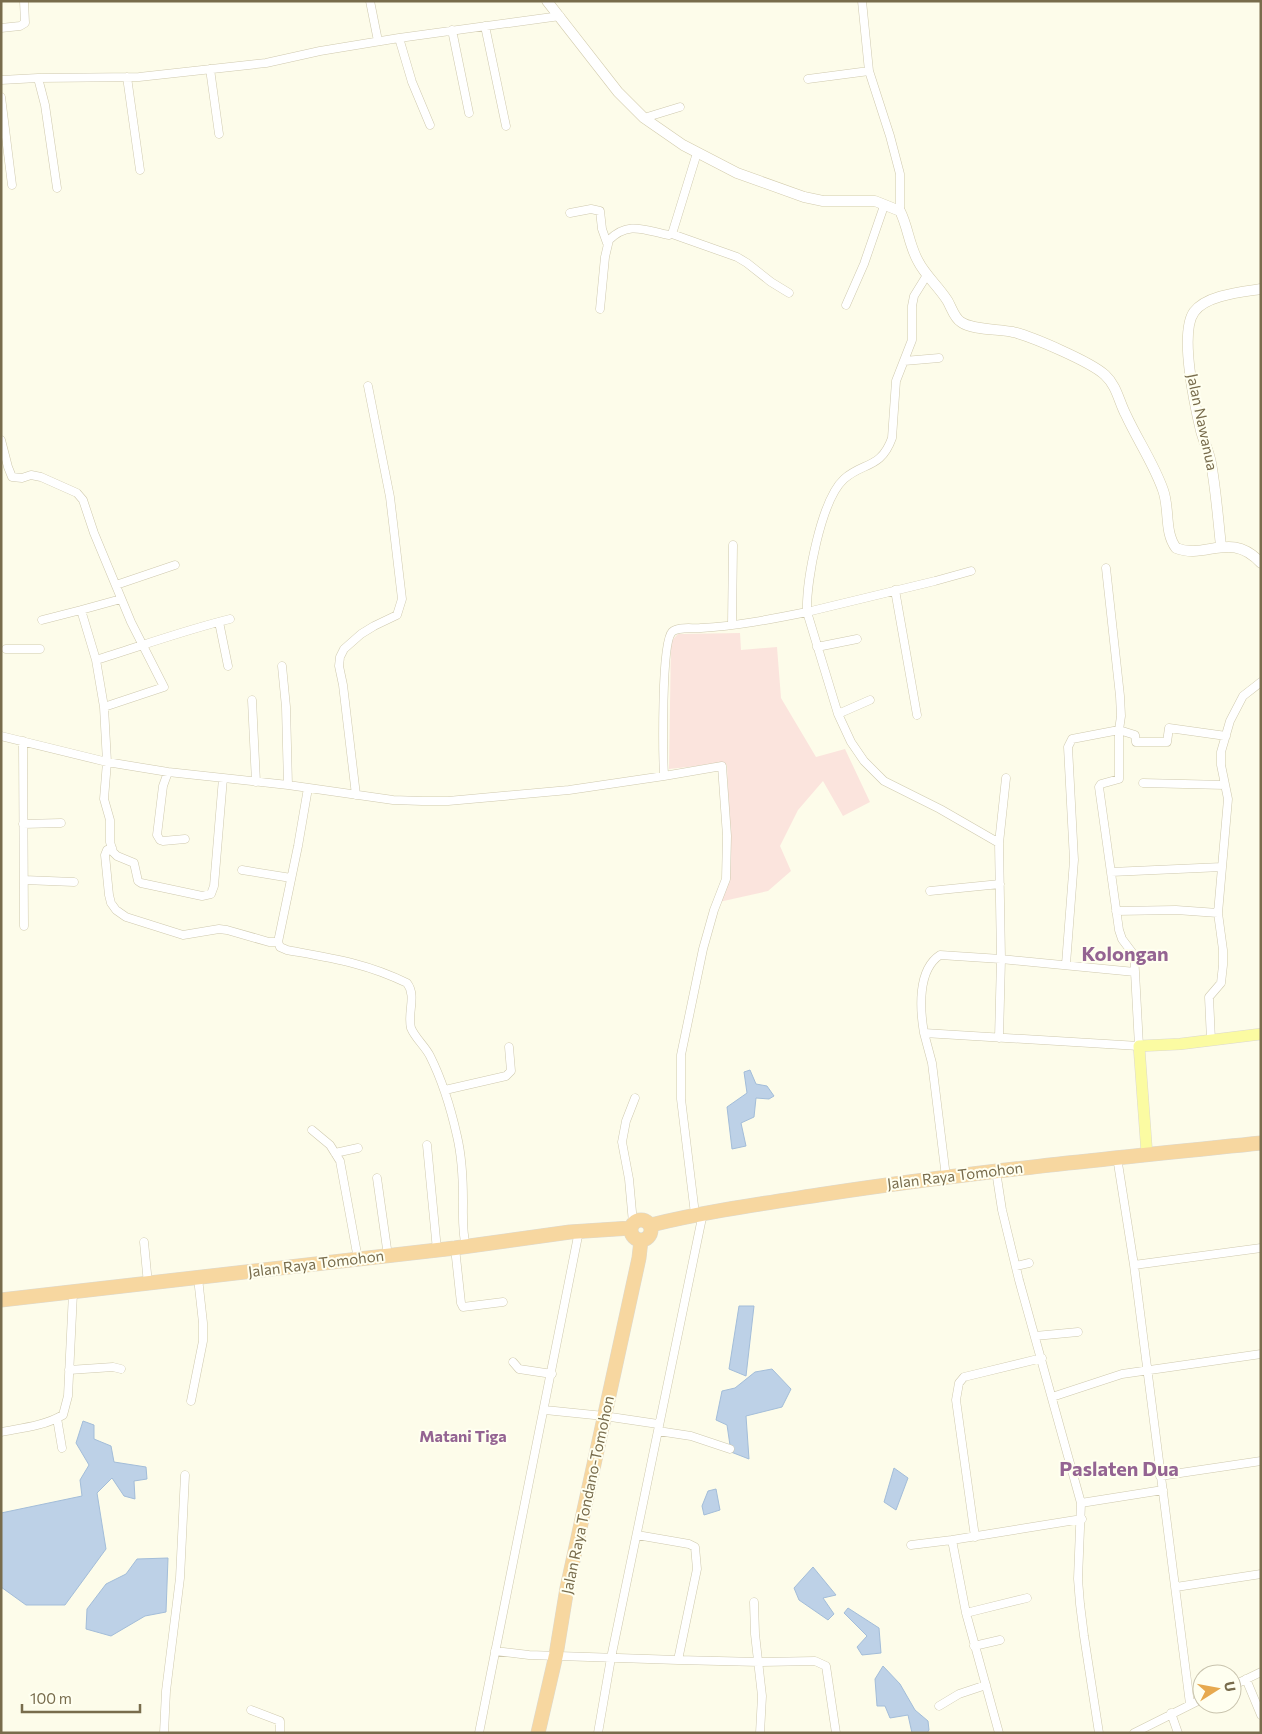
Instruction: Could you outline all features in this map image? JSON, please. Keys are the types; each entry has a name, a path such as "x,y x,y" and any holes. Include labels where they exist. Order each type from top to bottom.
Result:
{"highway":[{"name":"Jalan Raya Tomohon","path":"1,1300 460,1248 632,1225 641,1219 651,1225 699,1214 946,1177 1261,1143"},
{"path":"632,1225 633,1236 641,1240 649,1237 651,1225"},
{"name":"Jalan Raya Tondano-Tomohon","path":"538,1733 556,1655 567,1588 639,1258 641,1240"}],"main road":[{"path":"547,1 618,92 644,118 697,153 737,173 804,197 823,201 874,201 900,211 912,248 960,322 970,326 1013,332 1029,337 1073,357 1106,376 1117,392 1125,413 1163,490 1168,510 1171,542 1176,548 1192,551 1220,546 1245,550 1261,563"},
{"name":"Jalan Nawanua","path":"1220,546 1213,476 1195,402 1187,335 1192,313 1198,307 1224,295 1261,289"},
{"path":"1147,1155 1139,1046 1261,1034"}],"street":[{"path":"1,28 20,26 25,23 24,1"},
{"path":"370,1 378,41"},
{"path":"862,1 869,71 900,174 900,211"},
{"path":"1,80 127,77 266,63 378,41 560,16"},
{"path":"485,26 506,126"},
{"path":"452,30 469,113"},
{"path":"399,38 412,82 430,126"},
{"path":"210,69 218,134"},
{"path":"808,79 869,71"},
{"path":"127,77 140,170"},
{"path":"38,78 45,105 57,188"},
{"path":"1,97 12,185"},
{"path":"644,118 680,107"},
{"path":"672,234 697,153"},
{"path":"846,305 864,264 884,206"},
{"path":"570,213 591,209 600,211 602,229 608,243"},
{"path":"600,309 608,243 612,237 632,228 672,234 737,258 747,263 770,282 790,293"},
{"path":"928,275 914,296 912,306 912,340 896,381 894,428 889,447 870,466 845,478 831,497 823,521 808,587 807,612 838,714 851,742 864,761 884,780 999,842"},
{"path":"904,361 939,358"},
{"path":"356,795 339,666 340,657 344,649 361,634 398,615 402,599 390,497 368,386"},
{"path":"1,440 12,476 22,478 37,475 80,496 121,599 164,686 104,707"},
{"path":"732,625 733,545"},
{"path":"116,584 175,565"},
{"path":"924,1033 1139,1046 1134,955 1122,939 1116,911 1099,787 1101,784 1119,779 1120,696 1106,568"},
{"path":"664,776 666,661 670,636 678,629 758,622 807,612 971,571"},
{"path":"895,590 917,715"},
{"path":"42,620 121,599"},
{"path":"81,610 96,660 104,707 107,762 104,799 110,820 112,848 117,856 134,863 138,881 144,885 202,896 211,894 214,886 223,778"},
{"path":"96,660 144,646 194,627 230,619"},
{"path":"219,622 228,666"},
{"path":"817,647 857,639"},
{"path":"6,649 40,649"},
{"path":"282,666 286,707 288,785"},
{"path":"1211,1040 1209,997 1221,983 1224,950 1218,913 1228,804 1221,765 1222,752 1230,721 1243,696 1261,682"},
{"path":"252,700 256,782"},
{"path":"838,714 870,700"},
{"path":"1066,964 1074,860 1068,747 1072,739 1119,730 1135,735 1136,742 1167,742 1170,728 1226,736"},
{"path":"1,736 107,762 168,772 288,785 392,800 448,801 569,790 722,766 727,836 726,879 714,910 703,949 681,1055 681,1099 699,1214 637,1535 611,1658 598,1733"},
{"path":"23,741 24,926"},
{"path":"168,772 163,786 158,835 160,840 163,841 185,839"},
{"path":"999,1038 1001,959 999,842 1006,778"},
{"path":"1143,783 1225,786"},
{"path":"308,788 278,942 280,947 287,950 357,963 374,968 407,983 411,993 411,1027 431,1058 445,1090 458,1138 462,1184 463,1234 460,1248 460,1303 463,1307 503,1302"},
{"path":"24,824 61,823"},
{"path":"112,848 106,850 105,855 109,895 111,903 116,910 126,917 183,934 219,929 269,942 278,942"},
{"path":"1111,872 1222,867"},
{"path":"242,870 291,878"},
{"path":"24,880 74,882"},
{"path":"930,891 1000,884"},
{"path":"1116,911 1176,910 1218,913"},
{"path":"946,1177 932,1063 920,1010 926,976 937,958 945,955 1066,964 1135,972"},
{"path":"445,1090 506,1076 511,1071 509,1047"},
{"path":"632,1225 629,1179 622,1142 626,1121 635,1098"},
{"path":"312,1130 330,1145 340,1161 358,1259"},
{"path":"427,1144 437,1250"},
{"path":"336,1153 358,1148"},
{"path":"1118,1157 1134,1265 1146,1371 1190,1704 1134,1733"},
{"path":"996,1171 1002,1210 1016,1266 1081,1503 1082,1519 1078,1579 1084,1636 1099,1733"},
{"path":"376,1178 388,1256"},
{"path":"479,1733 524,1500 545,1410 579,1231"},
{"path":"144,1242 148,1284"},
{"path":"1134,1265 1261,1248"},
{"path":"1016,1266 1029,1263"},
{"path":"192,1401 203,1341 198,1278"},
{"path":"1,1432 42,1424 62,1415 66,1406 73,1293"},
{"path":"1035,1336 1078,1332"},
{"path":"1052,1397 1114,1376 1261,1354"},
{"path":"975,1537 956,1400 959,1383 964,1377 1042,1358"},
{"path":"513,1362 519,1369 552,1374"},
{"path":"69,1370 113,1367 121,1369"},
{"path":"545,1410 604,1416 658,1427 730,1449"},
{"path":"58,1418 62,1448"},
{"path":"1160,1476 1261,1462"},
{"path":"164,1733 166,1691 180,1578 185,1475"},
{"path":"1081,1503 1163,1490"},
{"path":"911,1545 975,1537 1082,1519"},
{"path":"637,1535 690,1544 695,1547 697,1569 678,1660"},
{"path":"952,1540 974,1646 999,1733"},
{"path":"1176,1587 1261,1574"},
{"path":"966,1613 1027,1598"},
{"path":"754,1602 755,1634 762,1696 760,1733"},
{"path":"974,1646 1000,1640"},
{"path":"495,1651 529,1655 611,1658 759,1662 815,1661 826,1666 836,1733"},
{"path":"1242,1681 1261,1672"},
{"path":"1246,1679 1261,1715"},
{"path":"939,1706 959,1694 986,1685"},
{"path":"251,1710 280,1721 280,1733"},
{"path":"1171,1713 1178,1733"}],"shaded area":[{"path":"740,633 741,650 777,647 781,698 816,757 845,749 870,802 843,816 823,781 798,810 780,846 791,871 768,891 719,902 730,860 727,765 717,764 669,769 671,641 678,634"}],"water":[{"path":"750,1070 756,1084 767,1086 774,1096 769,1099 756,1098 754,1117 741,1123 746,1146 732,1149 727,1107 747,1093 744,1072"},
{"path":"739,1306 754,1306 746,1376 729,1369"},
{"path":"772,1369 791,1389 782,1407 746,1416 749,1459 731,1452 727,1425 716,1420 722,1391 735,1388 755,1372"},
{"path":"83,1421 94,1425 94,1439 111,1446 114,1462 146,1467 147,1479 134,1481 135,1499 124,1496 112,1478 97,1493 106,1549 65,1605 26,1605 1,1587 1,1513 82,1496 80,1480 89,1465 76,1443"},
{"path":"894,1468 908,1478 896,1510 884,1502"},
{"path":"716,1489 720,1510 704,1515 702,1506 708,1491"},
{"path":"168,1558 166,1612 145,1616 111,1636 86,1629 87,1609 106,1584 126,1574 137,1559"},
{"path":"813,1567 836,1595 823,1598 834,1614 828,1620 799,1600 794,1588"},
{"path":"848,1608 879,1628 881,1653 862,1655 857,1647 867,1636 844,1613"},
{"path":"883,1666 900,1684 915,1710 928,1721 929,1730 927,1733 912,1733 908,1715 890,1718 885,1706 877,1706 875,1679"}],"district":[{"name":"Kolongan","path":"1125,954"},
{"name":"Matani Tiga","path":"463,1436"},
{"name":"Paslaten Dua","path":"1119,1469"}]}
